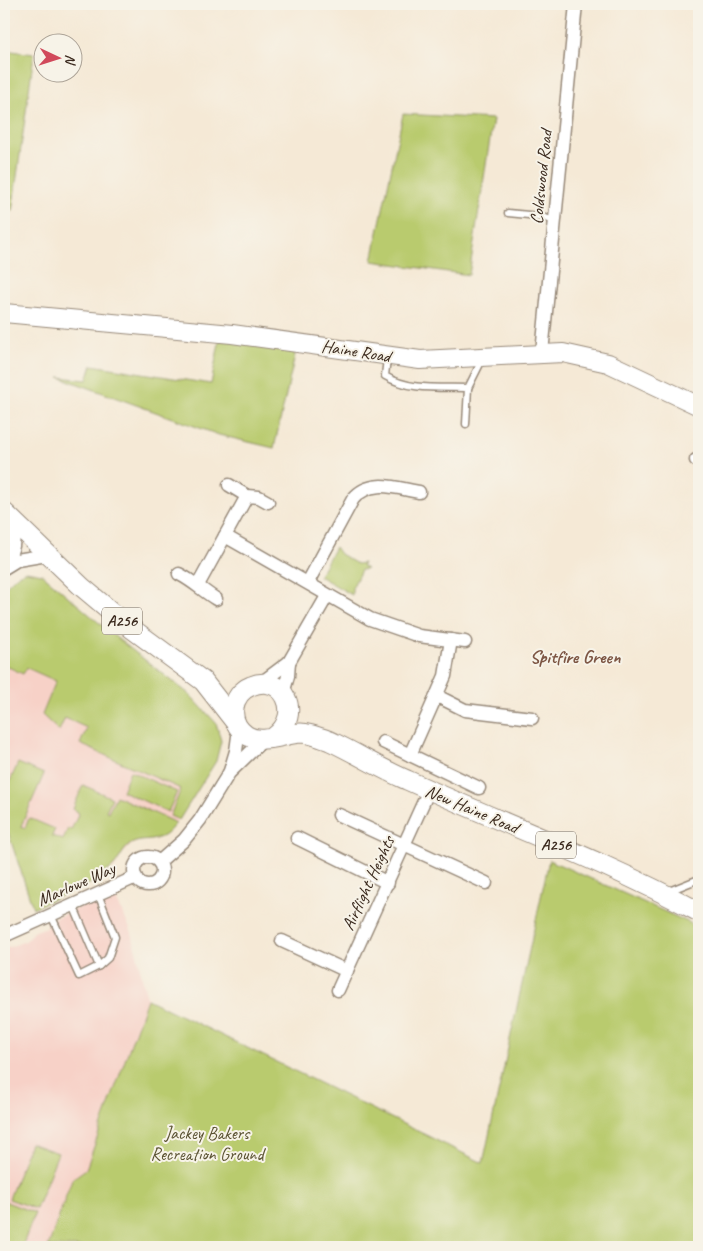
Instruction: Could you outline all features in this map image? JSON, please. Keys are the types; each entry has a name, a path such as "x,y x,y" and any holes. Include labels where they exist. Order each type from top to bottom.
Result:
{"main road":[{"name":"New Haine Road","path":"9,518 47,555 131,628 203,681 246,735 269,738 303,733 328,740 429,790 663,892 699,912"},
{"name":"New Haine Road","path":"203,681 224,685 270,684 328,740"},
{"path":"237,726 234,715 236,698 255,685"},
{"path":"269,738 287,723 286,699"}],"street":[{"name":"Coldswood Road","path":"542,353 576,4"},
{"name":"Haine Road","path":"4,313 232,334 420,360 564,353 608,363 699,406"},
{"path":"229,486 247,496 259,497 268,502"},
{"path":"308,582 353,499 361,491 378,486 419,492"},
{"path":"198,585 247,496"},
{"path":"6,566 13,546 9,518"},
{"path":"225,536 308,582 327,596 386,626 419,636 466,642"},
{"path":"6,566 27,557 47,555"},
{"path":"180,574 216,599"},
{"path":"286,699 289,662 327,596"},
{"path":"410,755 445,676 451,640"},
{"path":"255,685 289,662"},
{"path":"437,696 465,710 532,718"},
{"path":"159,862 184,840 200,820 229,774 236,751 237,726"},
{"path":"229,774 269,738"},
{"path":"382,742 479,788"},
{"name":"Airflight Heights","path":"338,990 429,790"},
{"path":"339,815 486,883"},
{"path":"296,838 388,882"},
{"name":"Marlowe Way","path":"151,857 159,862 162,871 156,882 147,885 136,877 134,868 139,861 151,857"},
{"name":"Marlowe Way","path":"4,936 136,877"},
{"path":"282,942 346,971"}],"lane":[{"path":"508,214 539,216 555,221"},
{"path":"387,356 385,376 396,382 411,386 468,388"},
{"path":"466,424 468,388 483,358"},
{"path":"663,892 678,890 699,879"},
{"path":"51,914 79,976 99,966 108,958 115,937 98,894"},
{"path":"73,905 99,966"}],"shaded area":[{"path":"31,571 42,574 118,639 189,694 216,723 221,741 216,761 191,802 166,834 156,839 141,840 131,845 122,854 114,868 105,872 107,876 33,908 4,820 4,588 16,576"},
{"path":"113,893 132,933 147,999 86,1169 72,1179 48,1247 4,1247 4,949 26,941 33,932 47,927 46,922"}],"green space":[{"path":"4,50 32,54 32,68 12,212 4,204"},
{"path":"403,114 493,119 469,275 372,261"},
{"path":"220,338 293,347 295,355 274,448 219,435 59,377 87,380 92,365 211,384"},
{"path":"335,547 340,554 357,564 363,563 362,566 367,569 361,570 352,588 352,595 319,576"},
{"path":"26,571 42,574 118,639 189,694 216,723 221,741 216,761 179,820 170,816 181,789 80,744 87,728 65,718 59,731 42,715 56,681 27,668 23,674 4,665 4,588 16,576"},
{"path":"18,763 44,774 21,826 25,828 29,818 55,829 52,836 63,840 68,828 71,830 79,813 73,809 83,785 112,798 106,811 108,812 116,796 176,823 161,837 131,844 127,847 113,867 105,872 107,876 33,908 4,820 4,795"},
{"path":"130,771 177,792 168,812 122,791"},
{"name":"Jackey Bakers Recreation Ground","path":"549,860 690,923 699,930 699,1247 48,1247 72,1179 86,1169 147,999 483,1163"},
{"path":"30,1143 58,1153 36,1209 9,1199"},
{"path":"4,1201 35,1213 22,1247 4,1247"}],"district":[{"name":"Spitfire Green","path":"575,657"}]}
